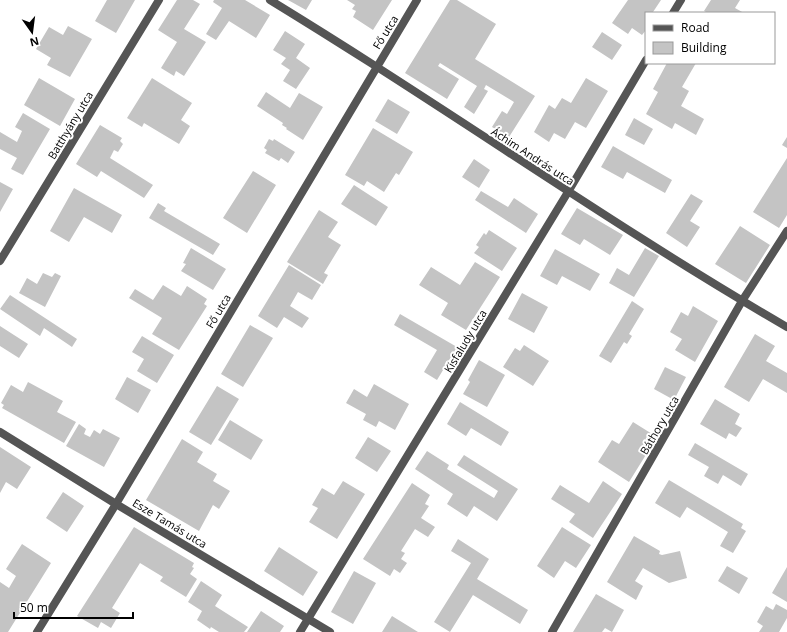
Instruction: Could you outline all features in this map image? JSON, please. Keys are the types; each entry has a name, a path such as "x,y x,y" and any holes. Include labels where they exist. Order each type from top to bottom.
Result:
{"street":[{"name":"Batthyány utca","path":"0,261 159,0"},
{"name":"Áchim András utca","path":"270,0 376,66 568,192 742,302 787,327"},
{"name":"Fő utca","path":"38,632 116,504 376,66 417,0"},
{"path":"674,12 681,0"},
{"name":"Kisfaludy utca","path":"300,632 568,192 645,62"},
{"name":"Báthory utca","path":"552,632 742,302 787,231"},
{"name":"Esze Tamás utca","path":"0,432 116,504 330,632"}],"building":[{"path":"107,0 135,0 116,33 95,21"},
{"path":"177,0 193,0 200,4 184,29 206,42 184,76 176,71 174,76 161,68 177,42 158,30"},
{"path":"214,0 245,0 270,15 256,38 229,21 216,40 206,34 222,8 213,2"},
{"path":"288,0 312,0 306,10"},
{"path":"347,0 392,0 373,30 353,17 356,11 352,9 355,5"},
{"path":"450,0 457,0 496,24 475,59 535,96 509,137 492,127 502,111 507,114 514,102 486,85 484,89 488,91 474,114 464,107 477,86 440,63 438,66 459,79 447,99 405,73"},
{"path":"628,0 661,0 653,12 645,12 645,31 642,35 632,28 628,34 612,23"},
{"path":"711,0 740,0 735,8 742,12 706,12 704,11"},
{"path":"68,26 92,39 70,77 47,65 51,58 36,49 49,27 63,35"},
{"path":"285,31 305,44 296,58 310,68 296,89 283,81 290,70 281,64 286,58 273,50"},
{"path":"602,32 622,45 612,60 592,47"},
{"path":"666,64 695,64 682,87 689,91 681,106 704,119 696,135 675,123 672,129 646,114 658,92 653,89"},
{"path":"39,78 75,99 60,126 24,105"},
{"path":"152,78 192,103 181,120 190,126 179,144 144,123 142,127 127,118"},
{"path":"586,78 608,91 586,128 575,122 565,139 554,133 549,142 534,132 549,105 555,109 562,98 571,103"},
{"path":"266,92 290,108 299,93 323,107 303,140 286,129 287,128 282,125 283,123 257,106"},
{"path":"388,99 410,112 397,134 375,121"},
{"path":"23,113 50,129 23,175 11,169 17,158 0,149 0,132 17,142 22,131 15,127"},
{"path":"634,118 653,129 644,145 625,135"},
{"path":"100,125 122,138 120,141 123,144 118,152 114,150 110,158 153,185 144,198 101,171 97,177 76,164"},
{"path":"373,128 413,152 399,175 396,173 384,192 367,181 364,186 345,175"},
{"path":"787,137 787,148 782,145"},
{"path":"269,139 273,141 274,139 295,152 288,163 281,158 279,161 265,153 267,150 264,148"},
{"path":"613,146 672,180 665,193 627,172 623,179 601,167"},
{"path":"787,158 787,215 779,228 753,212"},
{"path":"474,159 490,170 479,188 462,177"},
{"path":"253,171 276,185 247,233 223,218"},
{"path":"0,182 13,189 0,212"},
{"path":"354,185 388,207 376,226 341,204"},
{"path":"74,188 122,215 112,233 84,217 69,242 50,231"},
{"path":"481,191 508,207 514,198 538,214 526,233 475,200"},
{"path":"691,194 703,201 690,221 700,227 687,247 666,233"},
{"path":"158,203 166,208 164,211 220,244 213,255 149,218"},
{"path":"577,208 623,235 610,255 584,239 580,245 561,234"},
{"path":"319,210 338,222 328,237 341,245 324,273 328,275 323,284 287,262"},
{"path":"740,226 770,245 746,283 715,264"},
{"path":"489,230 517,248 502,271 474,253 479,247 476,245 484,233 486,235"},
{"path":"191,248 226,269 213,290 181,271 186,264 183,263"},
{"path":"645,248 659,256 634,297 609,283 617,268 629,275"},
{"path":"555,249 600,274 590,291 562,276 557,285 540,276"},
{"path":"475,262 500,277 466,330 441,315 448,303 419,285 431,267 460,285"},
{"path":"289,265 321,285 312,300 298,292 290,306 309,318 302,328 284,317 277,328 258,316"},
{"path":"43,273 52,277 55,273 61,276 45,307 19,293 27,278 37,284"},
{"path":"163,285 181,296 187,286 207,299 204,304 207,306 179,350 152,334 162,318 129,298 135,289 153,300"},
{"path":"522,293 548,307 534,333 508,319"},
{"path":"10,295 77,339 72,347 44,328 40,336 0,309"},
{"path":"632,301 644,309 629,334 632,336 627,344 624,342 611,363 599,356"},
{"path":"693,306 718,321 695,362 675,350 682,339 670,332 681,312 688,316"},
{"path":"400,314 457,347 437,380 424,372 437,350 394,325"},
{"path":"250,325 273,338 243,387 221,374"},
{"path":"0,326 28,344 19,358 0,346"},
{"path":"755,334 775,346 766,361 787,373 787,393 763,379 749,402 724,387"},
{"path":"142,336 174,355 157,383 137,371 144,359 132,352"},
{"path":"524,345 549,361 533,386 503,367 515,348 520,351"},
{"path":"479,360 505,375 487,407 463,394 470,382 468,380"},
{"path":"665,367 686,377 674,400 654,389"},
{"path":"127,377 151,390 138,413 115,399"},
{"path":"28,382 63,401 57,412 76,422 64,443 2,408 4,405 1,403 11,385 23,392"},
{"path":"374,384 409,404 395,430 379,421 376,427 363,420 366,414 346,403 354,389 367,397"},
{"path":"217,386 239,399 211,445 189,432"},
{"path":"715,399 740,414 735,424 742,428 736,437 729,433 726,439 700,424"},
{"path":"460,402 509,432 501,446 471,428 466,436 447,424"},
{"path":"230,420 263,440 251,460 218,440"},
{"path":"633,422 657,437 629,482 598,462 612,440 619,444"},
{"path":"79,424 86,429 84,434 90,437 94,430 100,434 103,429 120,438 104,467 66,446"},
{"path":"368,437 391,451 377,472 355,458"},
{"path":"182,439 203,452 197,462 217,474 213,481 230,491 219,509 213,505 199,531 146,500"},
{"path":"695,443 748,474 741,486 723,475 718,484 704,476 709,467 688,455"},
{"path":"0,447 31,467 17,489 6,482 0,493"},
{"path":"427,451 449,465 447,469 494,498 498,491 457,465 464,455 518,489 497,521 474,506 467,517 447,504 453,494 415,469"},
{"path":"669,480 743,524 741,528 746,531 733,553 720,546 728,532 687,507 680,518 655,503"},
{"path":"343,481 365,494 337,539 309,522 318,508 312,505 322,488 334,495"},
{"path":"603,481 622,494 593,538 569,522 575,514 551,499 560,485 589,503"},
{"path":"412,483 430,495 425,504 429,506 421,518 435,527 428,537 415,529 401,551 405,553 401,559 407,563 400,573 394,569 390,576 363,559"},
{"path":"63,492 84,506 67,532 46,518"},
{"path":"134,527 194,563 192,567 194,568 190,574 197,579 186,597 160,581 163,577 140,563 112,608 120,613 111,628 101,622 98,628 77,616"},
{"path":"562,527 591,545 576,568 565,561 554,578 537,566"},
{"path":"634,536 660,551 659,554 662,555 680,551 687,578 669,583 643,568 635,581 643,586 636,600 607,582"},
{"path":"458,539 489,559 477,579 528,610 520,624 473,595 450,632 434,622 471,563 451,551"},
{"path":"22,544 51,563 8,632 0,632 0,582 9,588 16,576 6,569"},
{"path":"279,547 318,572 303,596 264,571"},
{"path":"727,566 748,578 739,594 718,581"},
{"path":"787,567 787,602 772,593"},
{"path":"354,571 376,583 353,624 331,612"},
{"path":"201,581 222,595 215,606 248,627 244,632 219,632 211,627 210,629 197,620 202,611 188,602"},
{"path":"596,594 624,610 612,632 605,628 602,632 573,632"},
{"path":"776,604 787,610 787,618 779,632 759,632 763,626 757,622 766,606 773,610"},
{"path":"261,611 284,626 280,632 247,632"},
{"path":"392,616 418,632 382,632"}]}
